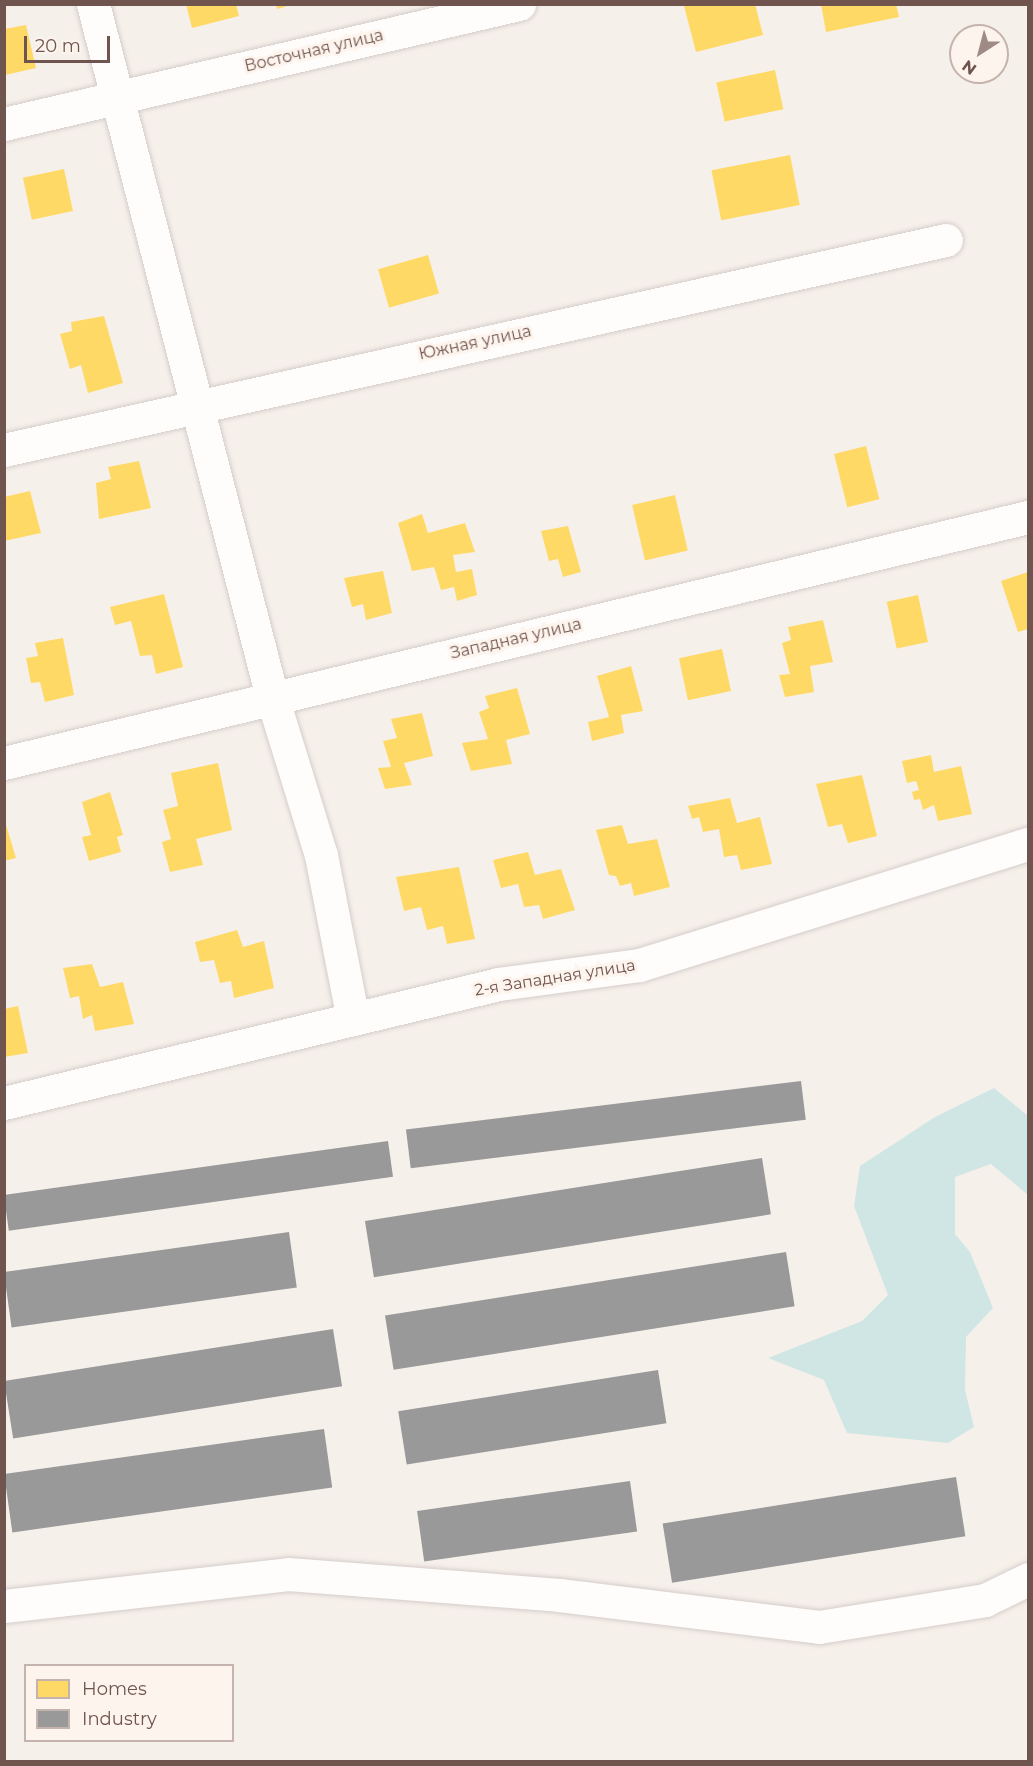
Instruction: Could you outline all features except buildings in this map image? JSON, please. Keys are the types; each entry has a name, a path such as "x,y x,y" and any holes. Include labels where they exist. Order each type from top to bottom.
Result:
{"street":[{"path":"93,4 118,95 194,404 272,697 321,855 353,1020"},
{"name":"Восточная улица","path":"4,124 118,95 519,4"},
{"name":"Южная улица","path":"4,450 194,404 946,240"},
{"name":"Западная улица","path":"4,763 1029,517"},
{"name":"2-я Западная улица","path":"4,1103 499,984 639,965 1029,844"},
{"path":"4,1606 288,1574 560,1595 819,1627 985,1600 1029,1579"}],"water":[{"path":"994,1088 1028,1116 1028,1195 991,1164 955,1177 955,1234 970,1252 993,1308 966,1337 965,1390 974,1427 948,1443 847,1433 824,1380 768,1358 862,1321 888,1295 854,1206 860,1166 935,1117"}]}
